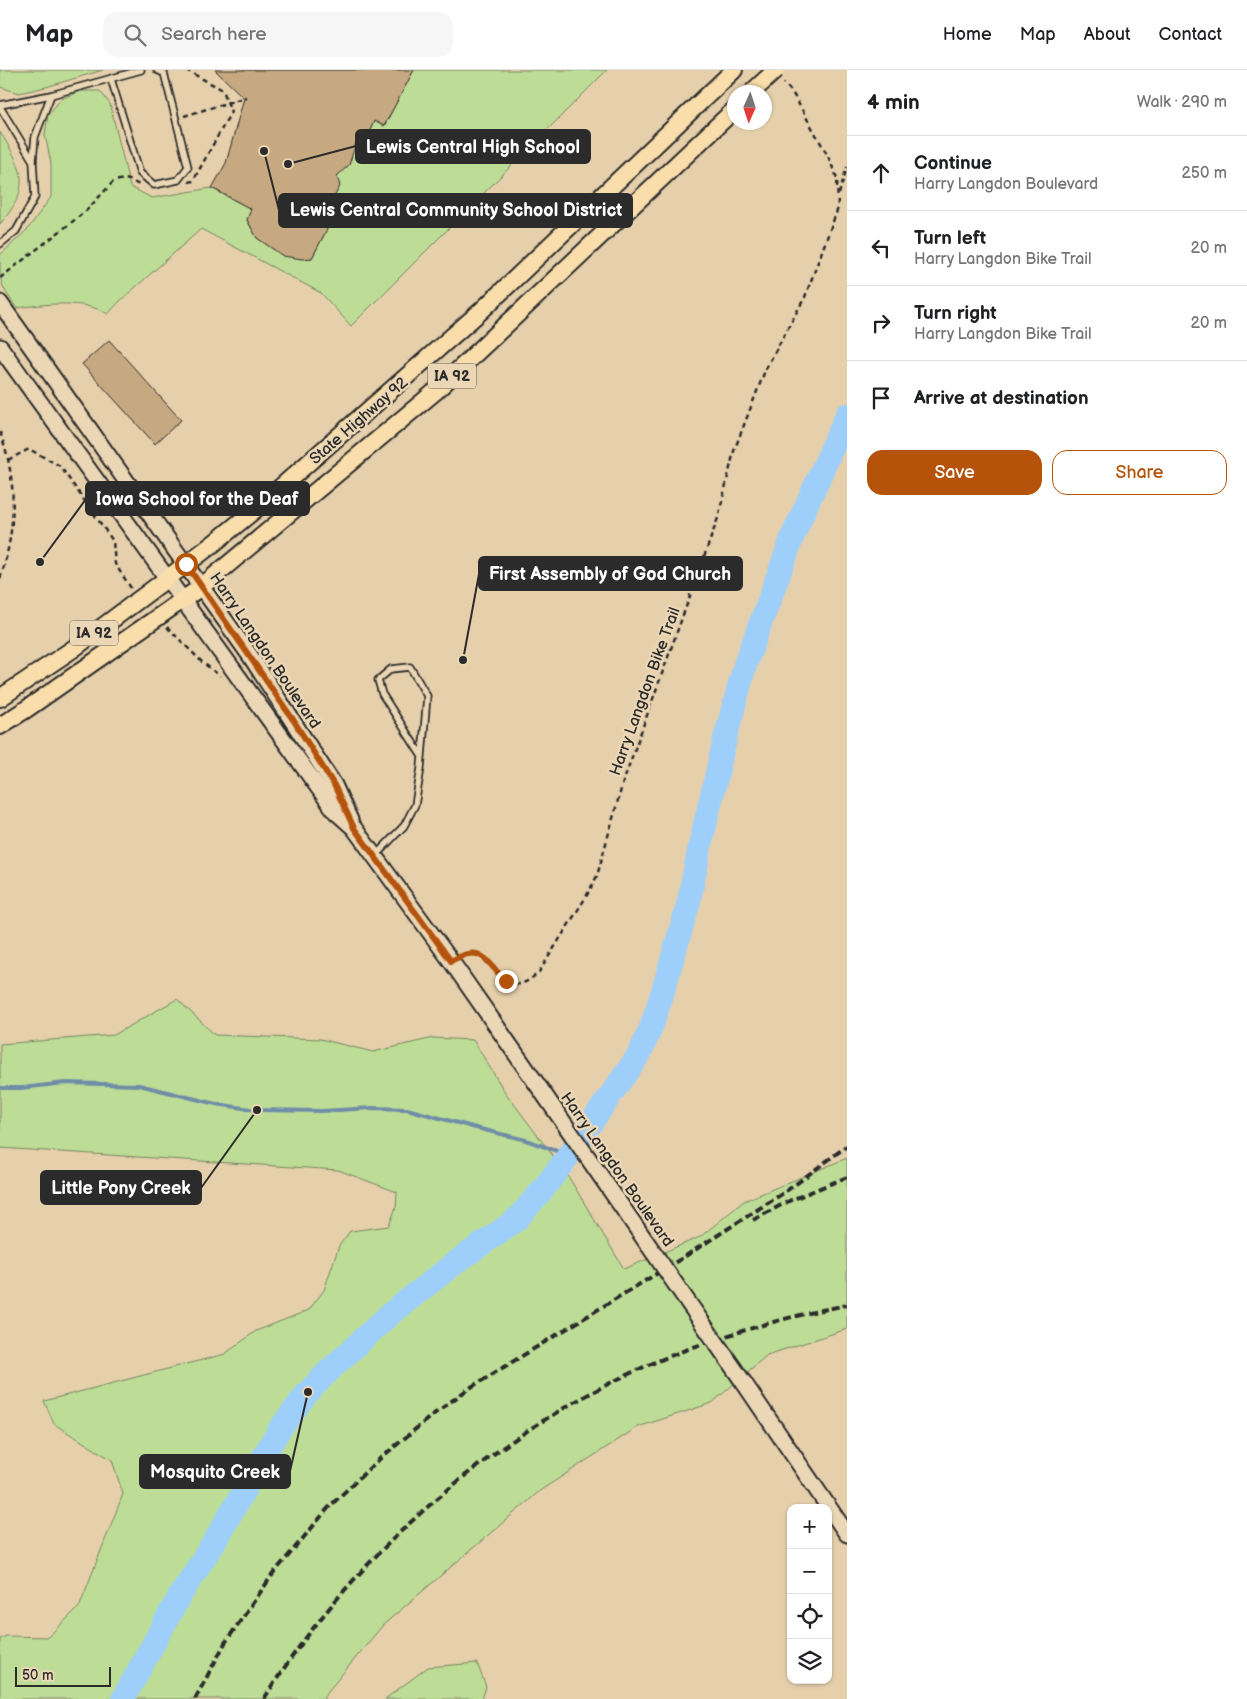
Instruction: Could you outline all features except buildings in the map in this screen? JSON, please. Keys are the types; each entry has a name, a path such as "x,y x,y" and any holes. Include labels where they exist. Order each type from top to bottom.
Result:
{"main road":[{"name":"State Highway 92","path":"0,698 73,649 257,508 481,311 734,70"},
{"path":"762,85 778,74"},
{"name":"State Highway 92","path":"0,726 200,587 436,390 727,117"},
{"name":"Harry Langdon Boulevard","path":"0,303 251,657 334,785 354,828 451,961 847,1534"},
{"name":"Harry Langdon Boulevard","path":"0,347 336,812 354,828"}],"lane":[{"path":"33,161 0,106 51,95 141,70"},
{"path":"111,79 140,173 154,185 178,180 188,167 164,73 157,70"},
{"path":"0,244 16,231 36,197 33,161 35,137 51,95"},
{"path":"375,857 404,826 415,805 421,755 427,696 410,667 391,669 378,680 382,694 421,755"}],"path":[{"name":"Harry Langdon Bike Trail","path":"451,961 463,954 472,953 490,961 498,974 506,981 514,984 523,984 530,981 538,972 586,897 597,876 626,774 718,518 734,451 766,368 805,297 834,224 838,208 837,178 828,156 792,92 778,74"},
{"path":"176,119 246,97"},
{"path":"838,198 847,167"},
{"path":"0,432 8,460 13,489 10,544 0,579"},
{"path":"8,460 29,449 60,466 113,541 115,564 139,599"}],"green space":[{"path":"0,70 103,70 19,93 0,87"},
{"path":"414,70 607,70 351,326 321,293 201,229 120,301 108,314 98,309 76,304 52,304 17,308 4,289 0,272 0,255 27,230 51,197 51,163 45,135 48,115 61,99 80,91 100,91 110,104 130,187 152,198 211,188 251,209 247,220 257,238 283,256 312,258 336,212 329,207 337,176 349,164 355,142 364,146 374,121 384,126"},
{"path":"0,132 15,157 21,178 17,199 0,224"},
{"path":"177,999 215,1035 320,1039 373,1052 433,1038 473,1040 505,1092 568,1176 624,1269 700,1237 744,1201 847,1158 847,1329 767,1355 712,1403 638,1427 541,1490 383,1625 324,1696 324,1699 0,1699 0,1639 6,1636 48,1637 79,1607 123,1494 112,1460 54,1424 44,1401 225,1354 256,1331 309,1310 324,1290 339,1246 350,1231 389,1226 396,1207 397,1192 338,1170 0,1148 0,1044 114,1035"},
{"path":"477,1663 486,1687 482,1699 385,1699 428,1667"}],"waterway":[{"path":"123,1699 179,1597 216,1539 279,1430 308,1392 389,1315 455,1263 516,1220 566,1159 640,1053 652,1025 663,991 689,901 726,735 745,665 794,533 847,415"},
{"path":"0,1088 21,1088 65,1083 139,1085 216,1104 257,1110 407,1109 526,1140 568,1155"}],"railway":[{"path":"195,1699 225,1643 273,1574 330,1506 376,1462 430,1417 468,1389 684,1257 785,1192 847,1146"},
{"path":"753,1220 791,1200 847,1177"},
{"path":"264,1699 304,1640 350,1584 400,1532 455,1484 513,1440 575,1402 639,1369 705,1343 740,1332 793,1317 847,1305"}],"place":[{"name":"Lewis Central Community School District","path":"264,151"},
{"name":"Lewis Central High School","path":"288,164"},
{"name":"Iowa School for the Deaf","path":"40,562"},
{"name":"First Assembly of God Church","path":"463,660"},
{"name":"Little Pony Creek","path":"257,1110"},
{"name":"Mosquito Creek","path":"308,1392"}],"route":[{"path":"186,564 200,587 251,657 294,721 334,785 354,828 451,961 463,954 472,953 482,956 490,961 498,974 506,981"}]}
